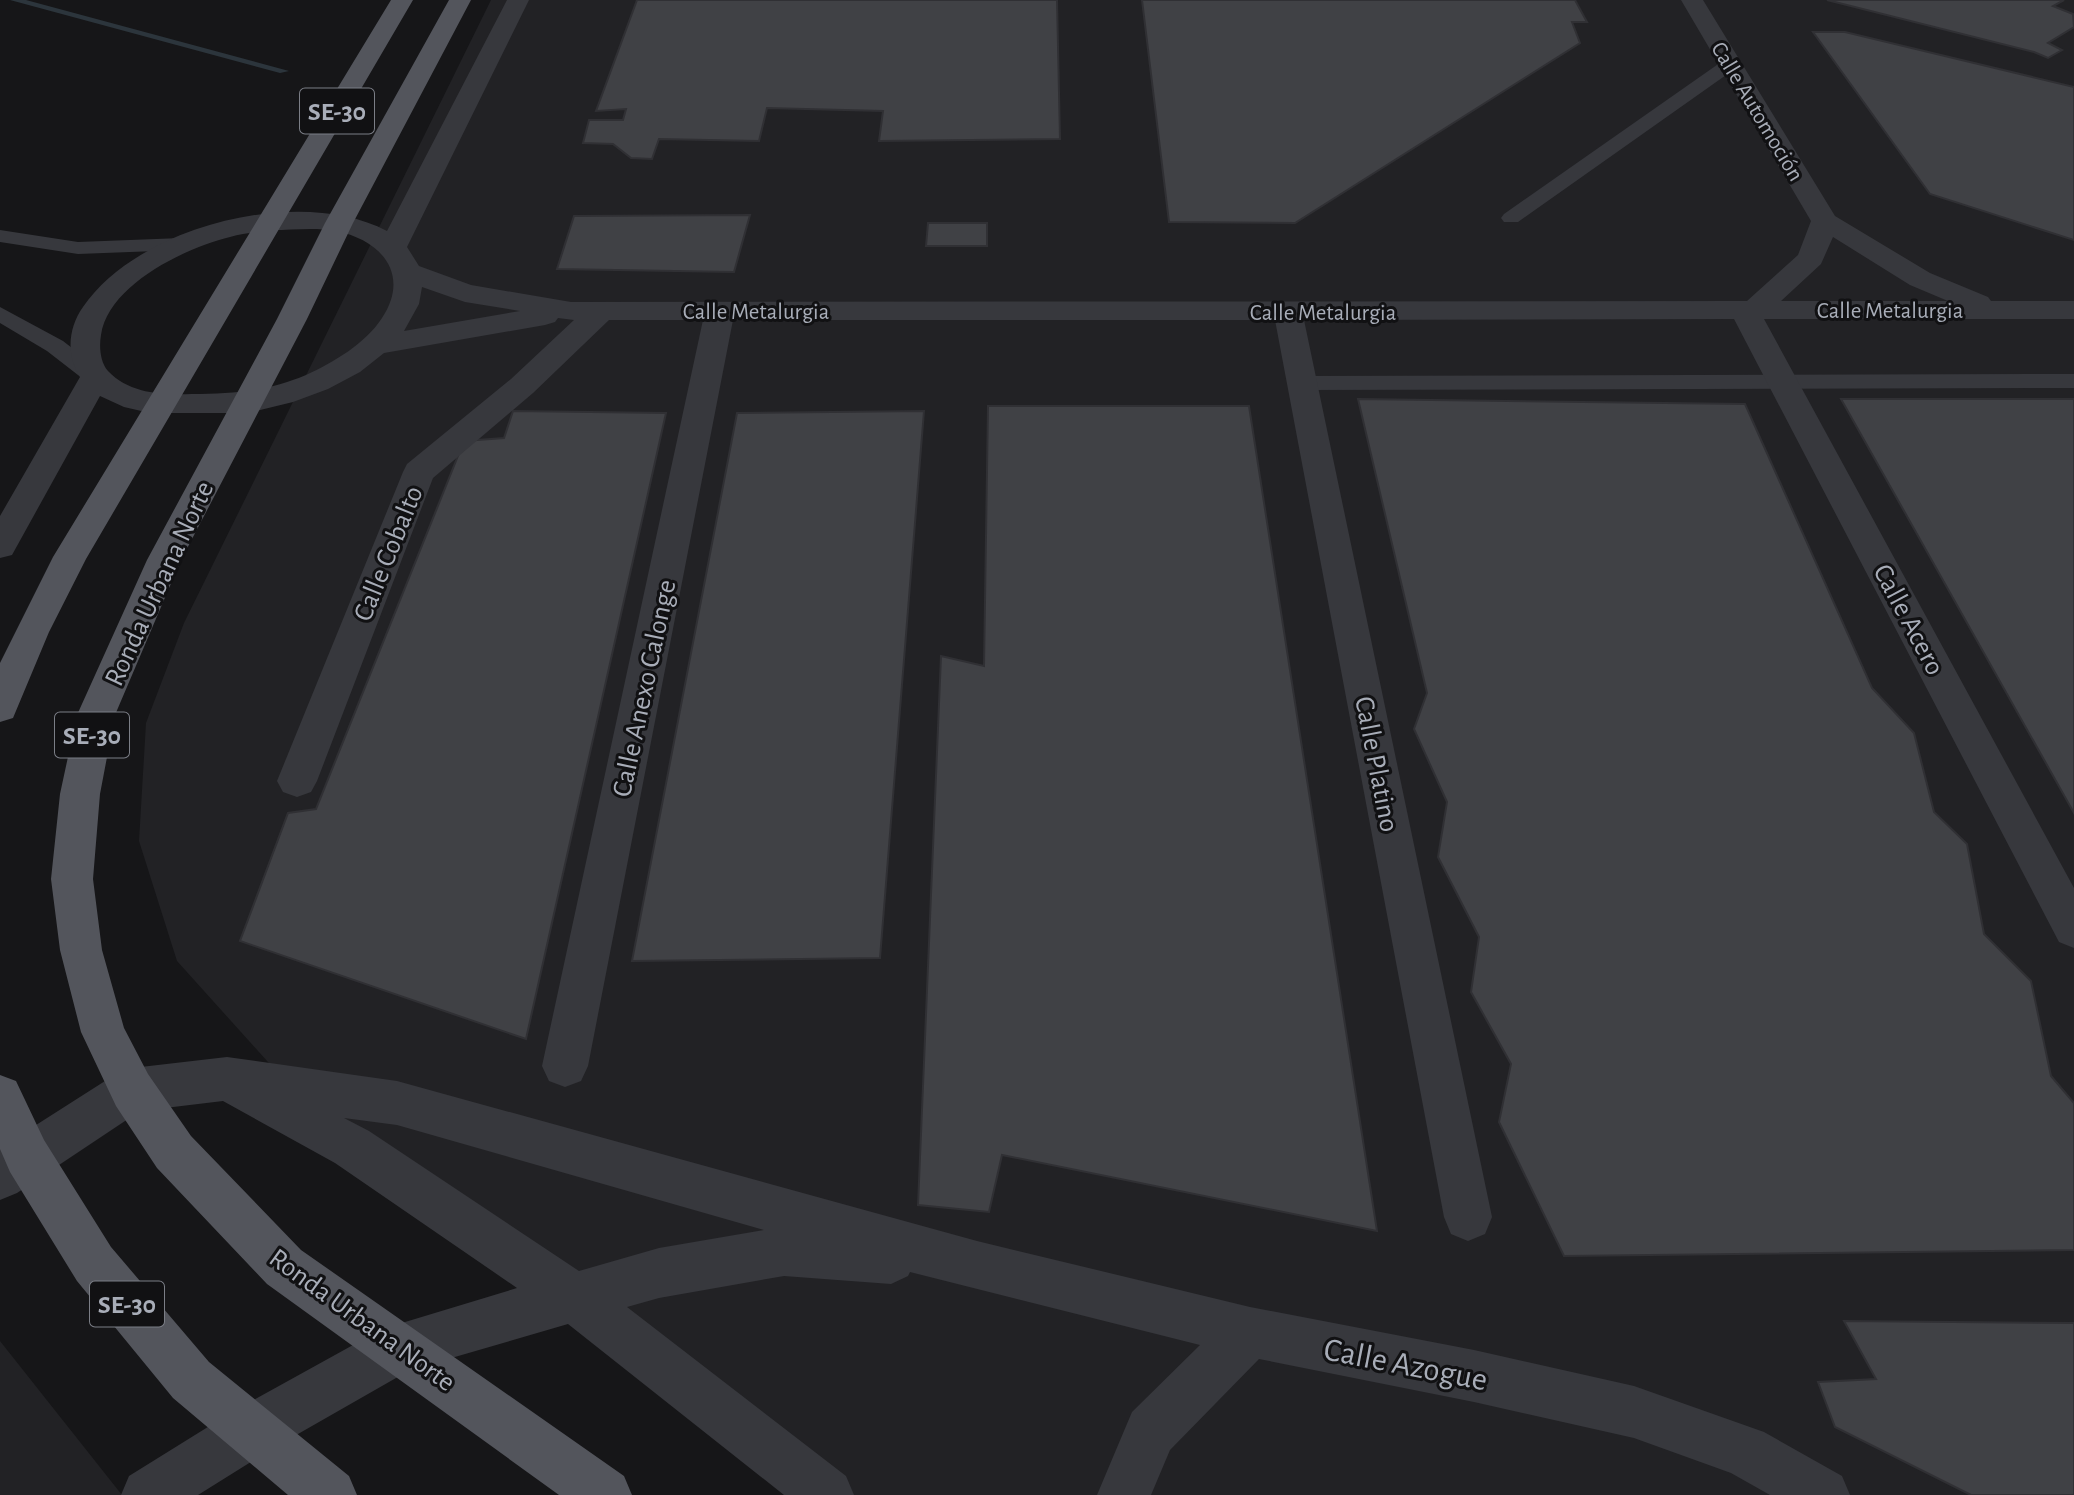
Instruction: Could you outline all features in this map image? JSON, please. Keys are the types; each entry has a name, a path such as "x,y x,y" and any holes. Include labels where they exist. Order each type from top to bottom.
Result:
{"main road":[{"name":"SE-30","path":"0,707 31,632 70,557 402,0"},
{"name":"Ronda Urbana Norte","path":"460,0 338,223 292,319 164,559 96,716 80,794 72,879 81,950 103,1032 132,1090 174,1152 284,1267 605,1495"},
{"name":"SE-30","path":"0,1097 14,1166 94,1264 191,1380 330,1495"}],"street":[{"path":"393,247 518,0"},
{"name":"Calle Automoción","path":"1692,0 1825,221"},
{"path":"1833,310 1814,294 1811,257 1825,221 1920,279 1996,311"},
{"path":"272,222 338,223 370,232 393,247 409,272 409,295 398,320 376,345 341,369 307,385 247,404 163,405 119,394 95,377 83,351 88,321 108,292 141,266 183,244 222,230 272,222"},
{"path":"1750,310 1811,257"},
{"path":"409,272 465,293 586,311"},
{"name":"Calle Acero","path":"1750,310 1783,381 2074,929"},
{"name":"Calle Metalurgia","path":"586,311 2074,310"},
{"path":"376,345 586,311"},
{"name":"Calle Cobalto","path":"297,781 419,472 522,386 586,311"},
{"name":"Calle Anexo Calonge","path":"565,1066 720,311"},
{"name":"Calle Platino","path":"1288,312 1468,1217"},
{"path":"4,535 95,377"},
{"path":"227,1079 352,1147 575,1298 827,1495"},
{"path":"14,1166 132,1090 227,1079 397,1103 977,1266"},
{"path":"148,1495 251,1431 400,1347 659,1273 784,1251 977,1266"},
{"name":"Calle Azogue","path":"977,1266 1250,1332 1474,1376 1634,1412 1745,1451 1823,1495"},
{"path":"1124,1495 1151,1431 1250,1332"}],"lane":[{"path":"1511,218 1730,64"},
{"path":"0,236 78,248 183,244"},
{"path":"0,314 55,346 95,377"},
{"path":"1302,383 2074,381"}],"shaded area":[{"path":"491,0 2074,0 2074,1495 836,1495 385,1192 177,961 139,841 146,723 184,623"},
{"path":"0,1341 122,1495 0,1495"}],"building":[{"path":"637,0 1057,0 1060,139 879,141 883,111 767,108 759,141 659,139 652,159 631,158 613,144 583,143 589,120 623,120 626,109 596,111"},
{"path":"1142,0 1575,0 1587,22 1572,22 1580,43 1295,223 1169,222"},
{"path":"1827,0 2064,0 2053,6 2073,14 2074,27 2048,43 2062,50 2048,58 2034,52"},
{"path":"1813,32 1845,32 2074,87 2074,240 1930,194"},
{"path":"750,215 734,272 557,269 574,216"},
{"path":"928,223 987,223 987,246 926,246"},
{"path":"1358,399 1745,404 1872,688 1914,733 1934,812 1967,844 1984,934 2031,981 2051,1076 2074,1103 2074,1250 1564,1256 1499,1122 1511,1064 1471,992 1479,937 1438,857 1447,802 1414,729 1427,693"},
{"path":"1841,399 2074,399 2074,813"},
{"path":"988,406 1249,406 1377,1231 1002,1155 989,1212 918,1205 941,656 984,666"},
{"path":"513,411 666,413 526,1039 240,941 288,813 316,809 464,441 504,438"},
{"path":"924,411 880,958 632,961 737,413"},
{"path":"1844,1321 2074,1323 2074,1495 1971,1495 1835,1427 1818,1382 1876,1379"}],"waterway":[{"path":"15,0 284,71"}]}
